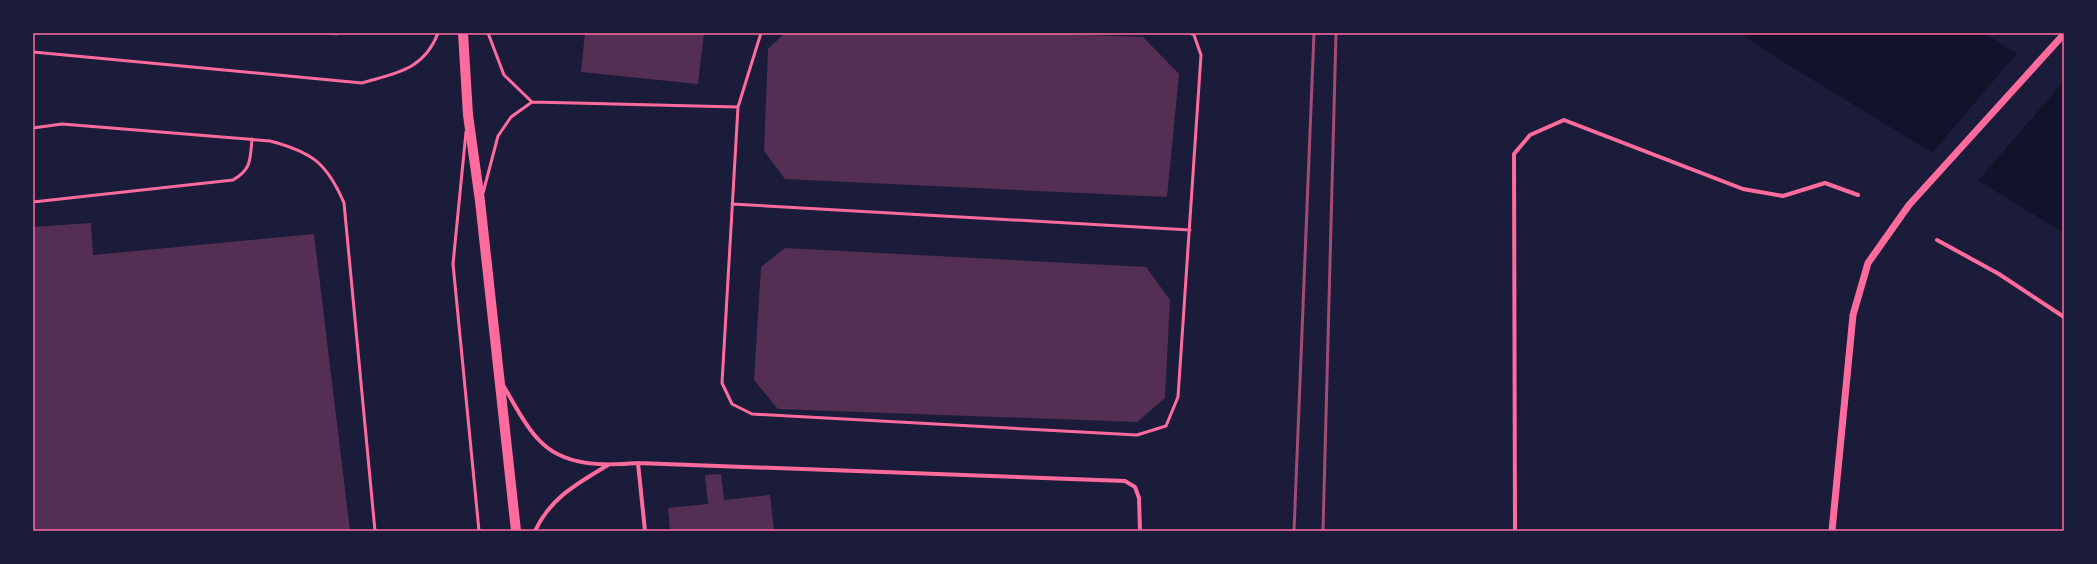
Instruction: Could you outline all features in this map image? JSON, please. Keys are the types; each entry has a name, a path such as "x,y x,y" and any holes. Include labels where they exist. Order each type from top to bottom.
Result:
{"main road":[{"path":"463,33 468,115 502,383 516,531"}],"street":[{"path":"1832,531 1854,315 1868,263 1909,205 2064,34"},
{"path":"1515,531 1514,154 1530,135 1564,120 1743,189 1783,196 1825,182 1858,194"},
{"path":"1937,240 1999,274 2064,317"},
{"path":"502,383 536,438 548,449 559,456 609,465 638,463 1125,481 1135,487 1139,498 1140,531"},
{"path":"638,463 645,531"},
{"path":"535,531 550,506 561,495 609,465"}],"lane":[{"path":"33,52 362,83 406,71 423,57 434,44 438,33"},
{"path":"488,33 504,75 532,102"},
{"path":"761,33 738,107 722,383 732,404 752,414 1137,436 1166,426 1178,396 1201,55 1194,35 1190,33"},
{"path":"480,201 498,136 511,117 532,102 738,107"},
{"path":"468,115 453,264 479,531"},
{"path":"33,128 62,124 270,141 298,149 319,164 334,181 344,203 375,531"},
{"path":"33,202 234,180 244,174 249,166 252,139"},
{"path":"732,204 1190,230"}],"shaded area":[{"path":"1740,33 1984,33 2064,83 2064,233 1782,61"}],"pier":[{"path":"2018,52 2064,81 1977,182 1931,154"}],"building":[{"path":"319,33 338,33 338,36"},
{"path":"585,33 704,33 698,84 581,72"},
{"path":"785,33 1035,33 1143,37 1179,74 1167,197 785,179 764,151 768,49"},
{"path":"91,223 93,255 314,234 350,531 33,531 33,227"},
{"path":"785,248 1146,267 1170,300 1165,398 1137,422 778,409 754,380 761,267"},
{"path":"721,474 724,500 770,495 774,531 670,531 668,508 708,504 705,475"}],"railway":[{"path":"1294,531 1314,33"},
{"path":"1323,531 1336,33"}]}
